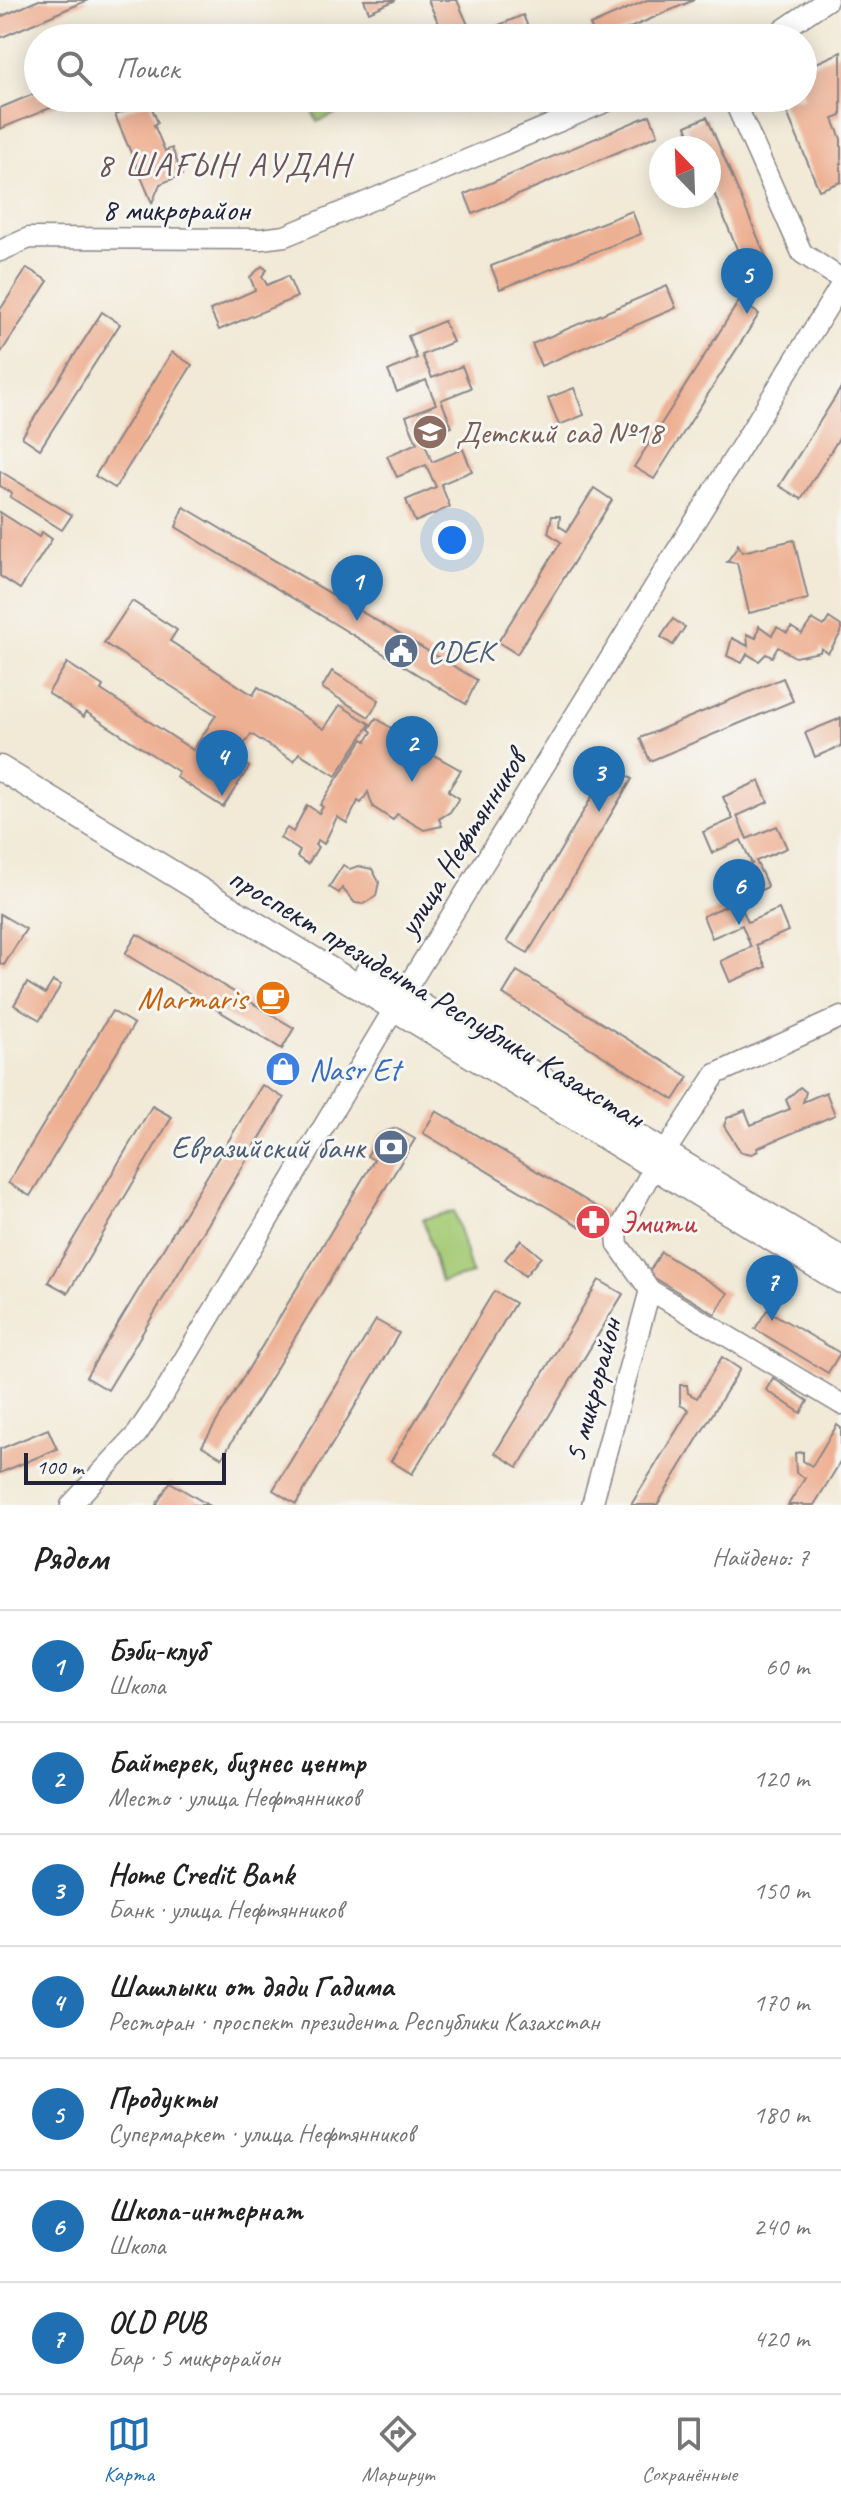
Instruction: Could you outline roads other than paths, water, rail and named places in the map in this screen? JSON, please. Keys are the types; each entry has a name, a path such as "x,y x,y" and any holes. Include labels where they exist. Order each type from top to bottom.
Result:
{"main road":[{"name":"проспект президента Республики Казахстан","path":"0,749 398,1001 659,1160 841,1281"},
{"name":"проспект президента Республики Казахстан","path":"0,768 398,1001"},
{"name":"проспект президента Республики Казахстан","path":"659,1160 841,1259"}],"street":[{"path":"792,24 827,0"},
{"name":"8 микрорайон","path":"0,251 29,238 261,239 285,236 582,112"},
{"path":"739,112 802,253 841,282"},
{"name":"улица Нефтянников","path":"71,1505 137,1434 163,1395 398,1001 841,282"},
{"path":"659,1160 716,1074 841,1017"},
{"name":"5 микрорайон","path":"659,1160 617,1234 618,1245 650,1290 841,1404"},
{"name":"5 микрорайон","path":"592,1505 650,1290"}],"place":[{"name":"Продукты","path":"747,314"},
{"name":"Детский сад №18","path":"430,432"},
{"name":"Бэби-клуб","path":"357,621"},
{"name":"CDEK","path":"401,651"},
{"name":"Байтерек, бизнес центр","path":"412,782"},
{"name":"Шашлыки от дяди Гадима","path":"222,796"},
{"name":"Home Credit Bank","path":"599,812"},
{"name":"Школа-интернат","path":"739,925"},
{"name":"Marmaris","path":"273,998"},
{"name":"Nasr Et","path":"283,1069"},
{"name":"Евразийский банк","path":"391,1147"},
{"name":"Эмити","path":"593,1222"},
{"name":"OLD PUB","path":"772,1321"}],"district":[{"name":"8 ШАҒЫН АУДАН","path":"224,164"}]}
